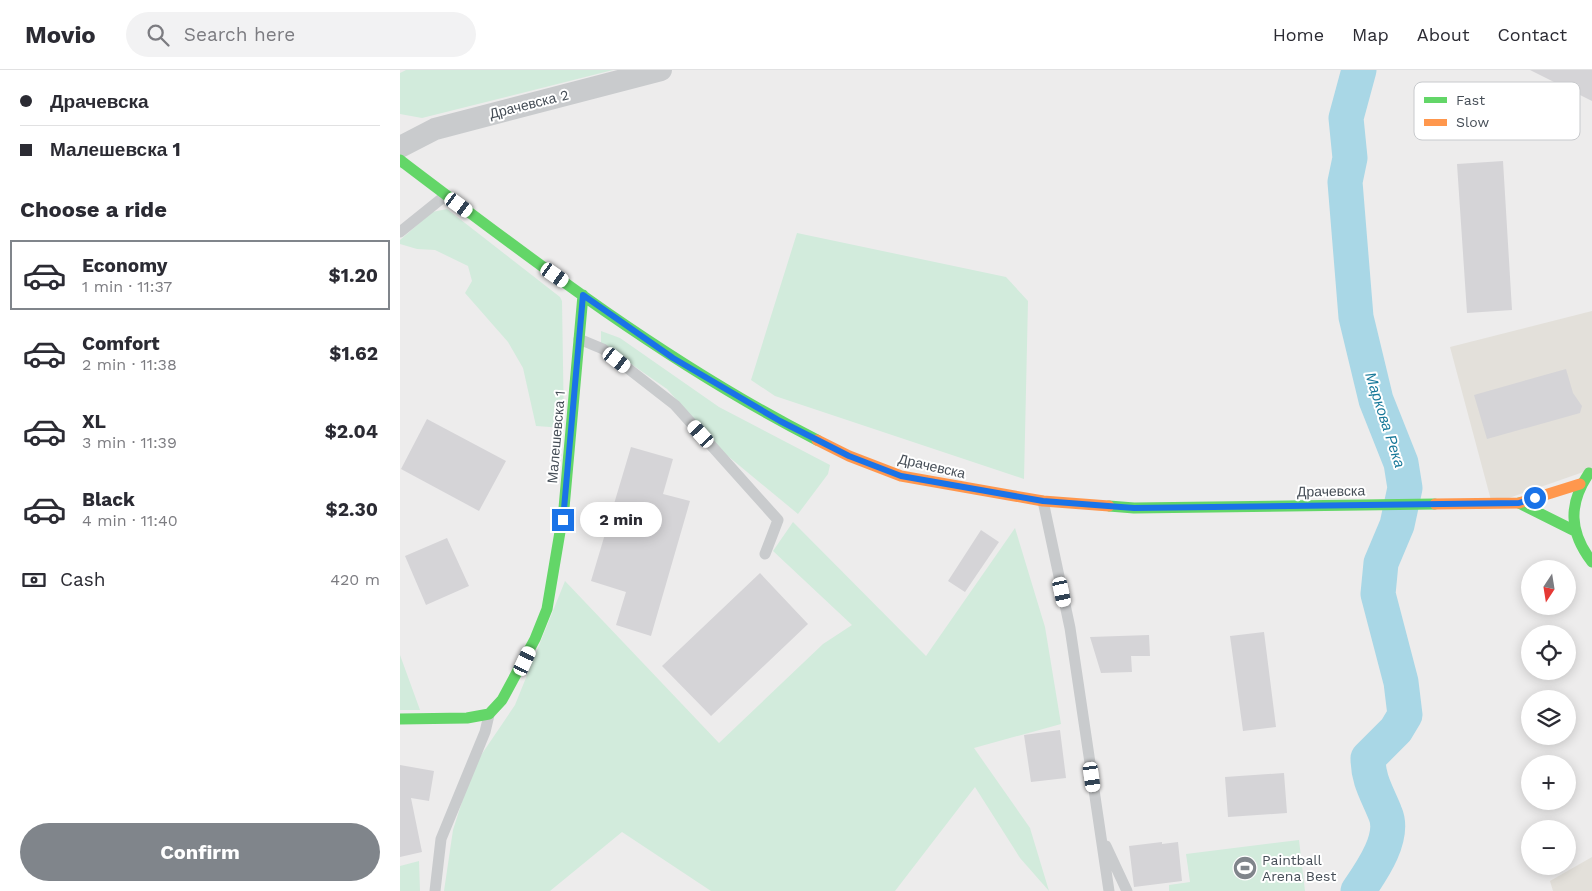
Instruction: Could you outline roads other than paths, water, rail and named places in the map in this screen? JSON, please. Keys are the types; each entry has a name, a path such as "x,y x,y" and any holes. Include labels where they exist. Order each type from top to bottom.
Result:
{"main road":[{"name":"Драчевска","path":"400,160 583,295 673,358 780,421 849,456 901,476 1043,501 1134,508 1519,503 1580,484"},
{"name":"Малешевска 1","path":"489,714 502,700 525,661 547,610 564,508 583,295"},
{"path":"1592,469 1580,484 1573,507 1575,531 1581,548 1592,562"},
{"name":"Драчевска","path":"1519,503 1575,531"},
{"path":"400,719 467,718 489,714"}],"street":[{"name":"Драчевска 2","path":"400,147 435,130 661,70"}],"lane":[{"path":"400,232 446,195"},
{"path":"579,339 603,349 675,405 778,520 765,554"},
{"path":"1043,501 1070,628 1109,891"},
{"path":"435,891 441,839 486,732 489,714"},
{"path":"1100,833 1127,891"}],"waterway":[{"name":"Маркова Река","path":"1358,891 1375,864 1385,843 1388,822 1371,780 1368,758 1396,730 1405,715 1401,682 1378,594 1381,563 1397,525 1405,488 1401,463 1376,400 1356,317 1345,182 1350,158 1346,118 1359,70"}],"place":[{"name":"Paintball Arena Best","path":"1245,868"}]}
